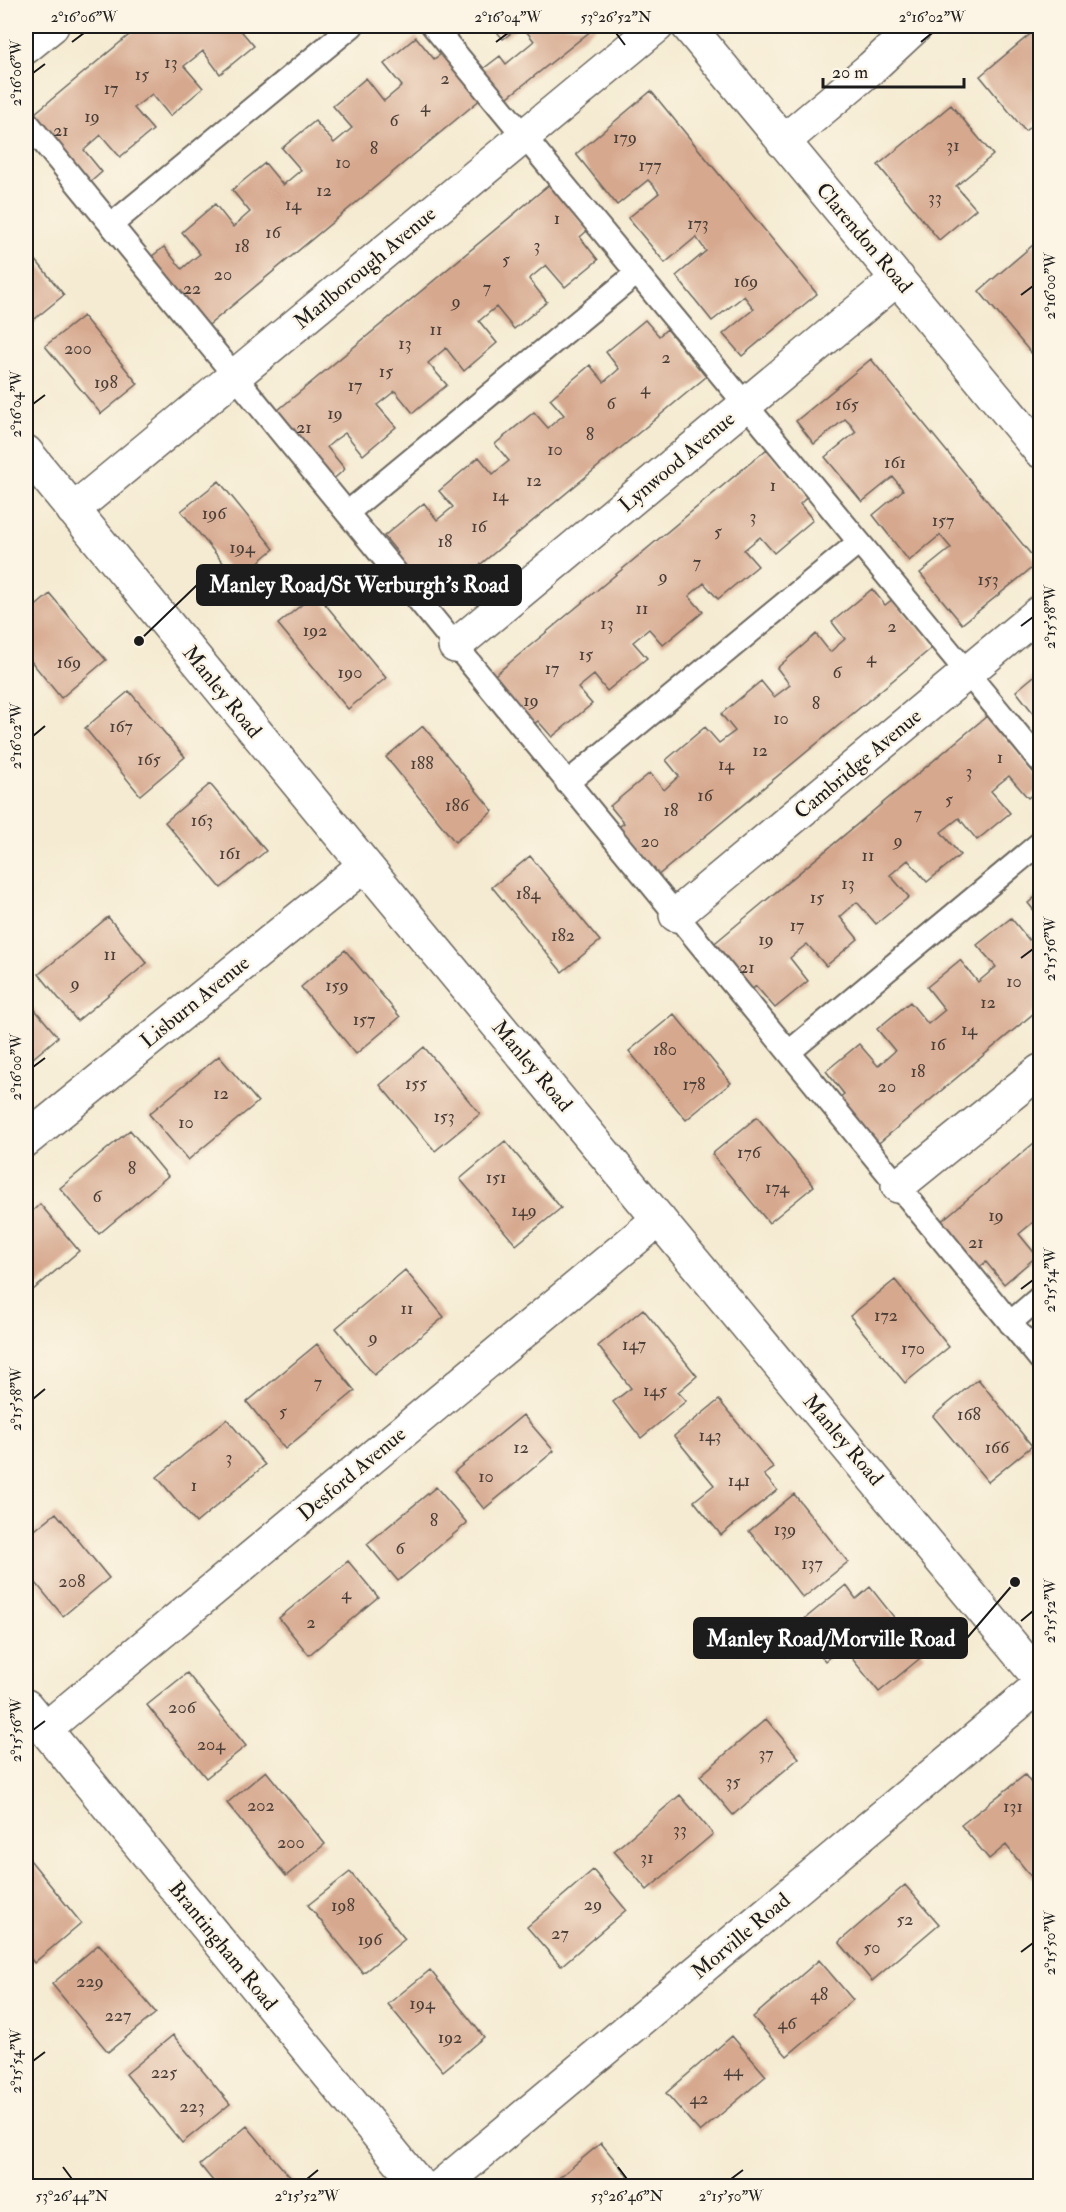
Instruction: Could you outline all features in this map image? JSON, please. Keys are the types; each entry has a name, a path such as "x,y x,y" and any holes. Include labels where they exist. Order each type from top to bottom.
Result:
{"street":[{"path":"26,47 52,26"},
{"name":"Marlborough Avenue","path":"73,510 657,26"},
{"name":"Clarendon Road","path":"688,26 1041,451"},
{"path":"783,142 871,68 916,26"},
{"name":"Lynwood Avenue","path":"455,646 898,278"},
{"name":"Manley Road","path":"31,471 73,510 364,865 1041,1679"},
{"name":"Cambridge Avenue","path":"676,915 1041,612"},
{"name":"Lisburn Avenue","path":"26,1140 364,865"},
{"path":"898,1186 1041,1071"},
{"name":"Desford Avenue","path":"35,1717 659,1219"},
{"name":"Morville Road","path":"441,2187 1041,1685"},
{"name":"Brantingham Road","path":"35,1717 420,2187"}],"lane":[{"path":"111,225 352,26"},
{"path":"433,26 1041,761"},
{"path":"26,121 1041,1359"},
{"path":"346,513 636,273"},
{"path":"567,783 859,542"},
{"path":"789,1052 1041,843"},
{"path":"1010,1323 1041,1297"}],"building":[{"path":"140,26 237,26 254,46 220,74 203,51 184,66 203,88 170,116 152,94 134,108 153,130 120,157 101,135 84,150 102,172 86,186 29,118"},
{"path":"492,26 521,26 503,39"},
{"path":"522,26 597,26 503,101 479,72 500,56 506,64 534,41"},
{"path":"1040,26 1040,118 1025,131 980,76"},
{"path":"416,37 434,59 444,52 482,98 204,329 147,260 164,247 182,269 200,254 182,232 215,204 233,227 250,212 232,190 265,163 283,185 301,170 282,148 315,121 334,143 352,128 333,106 366,78 384,101 402,86 384,64"},
{"path":"651,91 817,294 742,356 723,334 754,309 744,296 712,321 676,276 706,251 696,237 665,263 628,218 659,193 654,186 648,180 617,205 576,154"},
{"path":"951,105 993,155 956,186 976,209 939,240 878,165"},
{"path":"550,184 588,230 580,237 598,260 565,287 546,265 529,279 547,302 514,329 496,307 479,321 497,343 464,371 446,348 428,363 447,385 413,413 395,391 377,405 396,427 363,455 345,433 335,440 327,447 345,469 329,483 272,415"},
{"path":"1040,239 1040,345 1031,353 979,291"},
{"path":"26,248 64,295 26,326"},
{"path":"83,316 138,384 101,414 45,346"},
{"path":"645,320 659,336 667,329 706,377 429,607 390,559 398,553 384,536 424,503 437,520 453,507 439,491 479,457 493,474 509,461 495,444 534,412 548,428 564,415 550,399 590,365 604,382 619,369 606,352"},
{"path":"871,359 1038,563 962,624 920,573 951,548 940,535 909,561 873,515 903,490 893,477 862,502 825,457 856,432 851,425 845,419 814,444 796,421"},
{"path":"767,449 807,497 800,504 813,520 774,553 760,537 744,550 758,566 718,599 704,583 689,596 703,612 663,645 649,629 633,642 647,658 607,691 594,675 578,688 592,704 552,737 538,721 530,727 490,679"},
{"path":"219,481 274,549 237,580 181,511"},
{"path":"872,589 885,605 893,599 933,647 656,877 616,829 624,823 610,806 650,773 664,790 679,776 666,760 705,727 719,743 735,731 721,714 761,681 774,697 790,685 777,668 816,634 830,652 845,639 832,622"},
{"path":"316,593 386,678 348,709 278,624"},
{"path":"50,594 106,660 61,698 26,655 26,614"},
{"path":"1040,671 1040,708 1034,714 1016,691"},
{"path":"129,691 185,757 140,795 85,728"},
{"path":"987,716 1040,780 1040,788 1028,798 1009,776 1000,783 991,791 1010,813 977,840 959,818 941,832 960,855 927,882 908,860 890,875 909,897 876,924 857,902 840,917 858,939 826,966 807,944 798,951 790,958 808,981 775,1008 756,986 748,993 710,947"},
{"path":"423,726 493,811 455,842 386,757"},
{"path":"210,784 266,851 221,888 165,822"},
{"path":"530,856 600,941 562,972 492,887"},
{"path":"1040,893 1040,918 1028,903"},
{"path":"108,917 147,963 77,1021 39,974"},
{"path":"1011,918 1029,940 1040,931 1040,1008 874,1147 836,1101 844,1094 826,1071 859,1044 878,1066 895,1051 877,1029 910,1002 928,1024 945,1010 927,987 960,960 978,982 996,967 977,945"},
{"path":"345,950 400,1017 356,1054 301,987"},
{"path":"26,999 58,1037 26,1064"},
{"path":"674,1014 731,1083 686,1120 629,1051"},
{"path":"424,1047 480,1114 435,1151 380,1085"},
{"path":"219,1056 258,1102 188,1160 149,1114"},
{"path":"757,1117 814,1186 769,1223 712,1154"},
{"path":"130,1130 168,1176 99,1234 60,1188"},
{"path":"1040,1138 1040,1224 1037,1219 1019,1234 1037,1256 1004,1284 986,1262 977,1269 939,1223"},
{"path":"505,1141 561,1208 516,1245 460,1179"},
{"path":"40,1204 79,1251 26,1296 26,1217"},
{"path":"405,1270 444,1317 374,1375 336,1328"},
{"path":"895,1280 949,1347 905,1383 850,1316"},
{"path":"643,1309 697,1376 678,1392 686,1401 641,1438 613,1402 631,1388 598,1346"},
{"path":"317,1344 355,1391 285,1449 247,1402"},
{"path":"978,1379 1032,1446 988,1482 933,1416"},
{"path":"719,1400 774,1468 764,1475 777,1490 721,1535 694,1501 714,1485 674,1436"},
{"path":"523,1415 554,1451 484,1509 454,1472"},
{"path":"227,1419 265,1465 196,1523 157,1477"},
{"path":"436,1487 467,1523 398,1581 367,1544"},
{"path":"794,1494 848,1562 803,1598 749,1531"},
{"path":"56,1513 109,1578 63,1616 26,1571 26,1537"},
{"path":"348,1561 378,1597 309,1655 279,1618"},
{"path":"846,1585 856,1599 870,1587 924,1655 879,1692 842,1646 825,1661 797,1625"},
{"path":"187,1673 246,1746 206,1778 147,1705"},
{"path":"766,1719 799,1758 733,1815 700,1776"},
{"path":"266,1771 325,1844 286,1876 227,1803"},
{"path":"1025,1775 1040,1795 1040,1873 1033,1879 1006,1845 989,1859 961,1825"},
{"path":"680,1795 713,1834 647,1890 614,1851"},
{"path":"26,1855 81,1923 34,1963 26,1952"},
{"path":"593,1870 626,1910 561,1966 527,1927"},
{"path":"350,1872 405,1939 363,1973 308,1905"},
{"path":"905,1885 939,1924 872,1981 839,1942"},
{"path":"99,1944 156,2013 108,2052 52,1984"},
{"path":"819,1960 853,2000 787,2056 753,2017"},
{"path":"430,1970 484,2037 443,2071 388,2004"},
{"path":"173,2035 230,2104 182,2143 126,2074"},
{"path":"732,2036 766,2076 700,2132 666,2093"},
{"path":"247,2126 298,2186 217,2186 200,2165"},
{"path":"601,2143 630,2179 621,2186 549,2186"}],"place":[{"name":"Manley Road/St Werburgh's Road","path":"139,641"},
{"name":"Manley Road/Morville Road","path":"1015,1582"}]}
